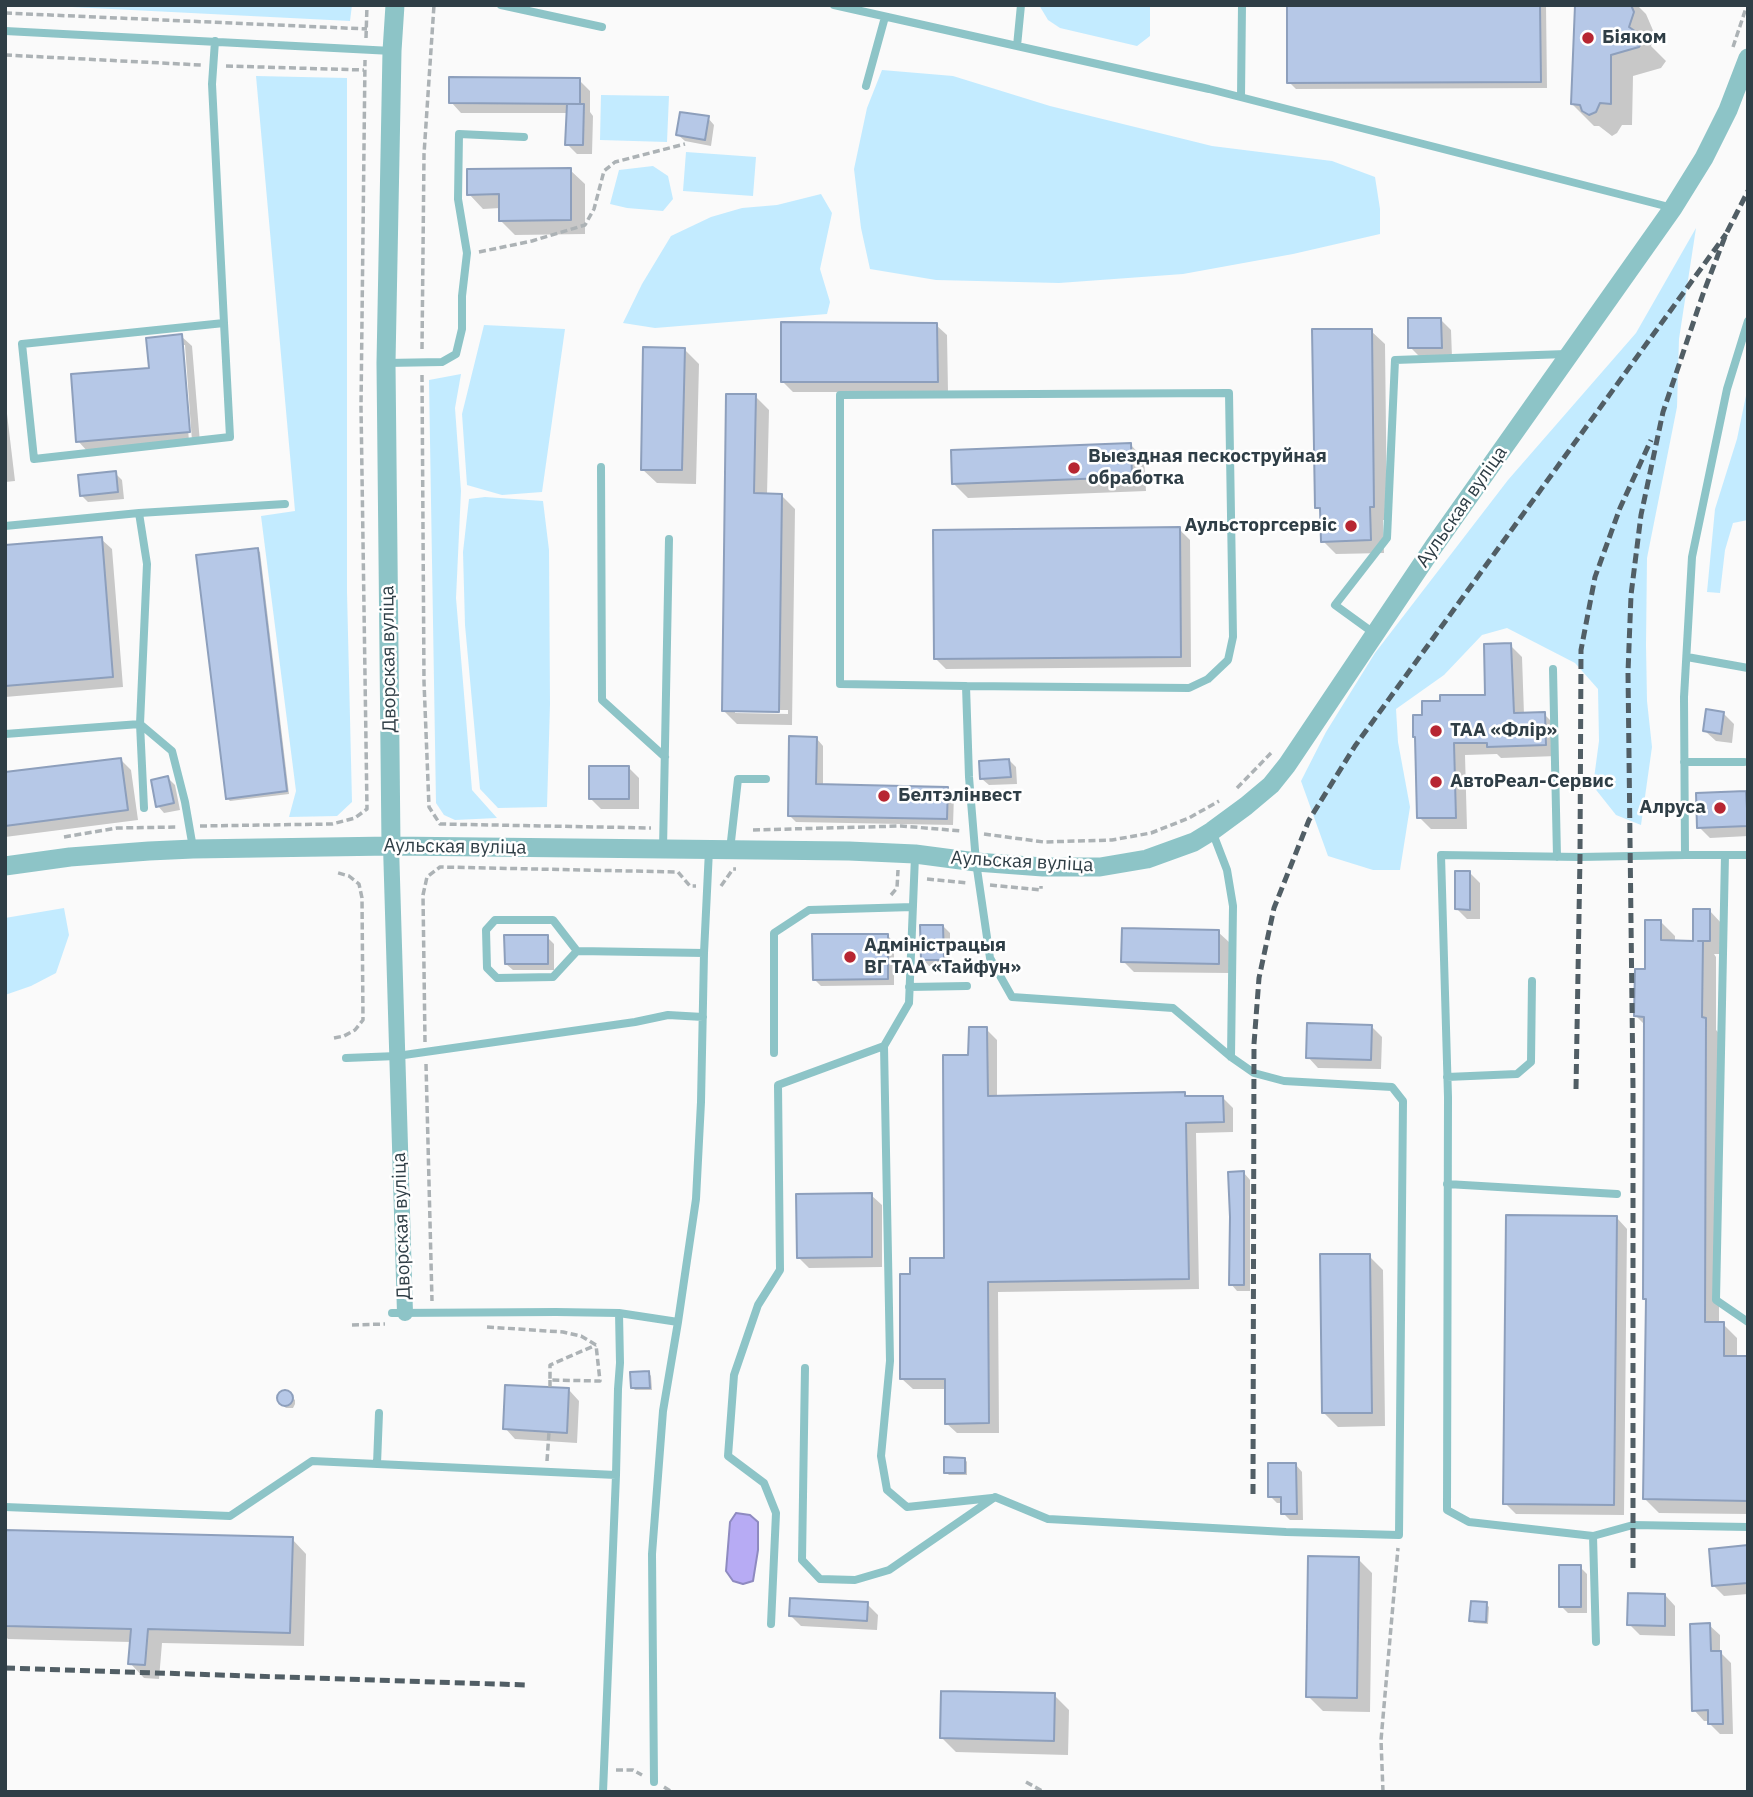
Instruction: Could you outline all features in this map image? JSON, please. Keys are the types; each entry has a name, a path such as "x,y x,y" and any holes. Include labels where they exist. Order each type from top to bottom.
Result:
{"street":[{"name":"Дворская вуліца","path":"395,5 386,363 391,846 397,1056 398,1313"},
{"name":"Аульская вуліца","path":"5,866 70,857 193,849 391,846 709,850 731,840 1043,867 1100,867 1147,859 1194,842 1271,785 1287,765 1434,546 1673,208 1704,158 1728,110 1738,58"}],"lane":[{"path":"501,5 602,27"},
{"path":"834,5 1241,97 1673,208"},
{"path":"1017,46 1021,5"},
{"path":"1241,97 1242,5"},
{"path":"866,86 885,17"},
{"path":"5,31 392,51"},
{"path":"215,41 212,84 230,437 34,459 22,344 224,323"},
{"path":"386,363 442,362 456,354 463,329 467,253 458,199 459,134 524,136"},
{"path":"1685,855 1684,697 1692,557 1727,389 1748,321"},
{"path":"1375,634 1335,605 1387,538 1395,360 1569,354"},
{"path":"1229,393 1233,637 1227,660 1208,679 1189,688 966,685 840,684 839,396 1229,393"},
{"path":"601,467 602,700 665,757"},
{"path":"5,526 139,513 285,504"},
{"path":"139,513 147,564 140,724 145,808"},
{"path":"663,849 669,539"},
{"path":"1687,657 1748,668"},
{"path":"1553,669 1557,857"},
{"path":"915,854 909,1003 884,1045 890,1361 881,1456 887,1490 907,1507 995,1497 1048,1519 1286,1532 1399,1535 1403,1101 1391,1087 1284,1081 1254,1073 1173,1008 1012,997 990,958 976,862 966,685"},
{"path":"5,734 140,724 172,751 193,849"},
{"path":"1684,762 1744,762"},
{"path":"731,840 738,779 766,779"},
{"path":"1212,831 1227,870 1233,906 1231,1057"},
{"path":"654,1782 652,1554 663,1410 696,1199 709,850"},
{"path":"1748,855 1441,855 1447,1077 1447,1510 1469,1522 1593,1536 1633,1525 1748,1527"},
{"path":"1725,855 1716,1300 1748,1322"},
{"path":"774,1053 774,933 809,910 912,907"},
{"path":"577,951 553,920 495,920 486,930 487,968 497,978 553,977 577,951 704,953"},
{"path":"1447,1077 1517,1074 1531,1062 1532,981"},
{"path":"909,987 968,986"},
{"path":"346,1058 397,1056 668,1015 703,1017"},
{"path":"771,1624 776,1513 764,1483 728,1456 734,1375 758,1305 780,1270 778,1085 884,1045"},
{"path":"1447,1184 1617,1194"},
{"path":"398,1313 619,1313 678,1322"},
{"path":"603,1792 620,1363 619,1313"},
{"path":"805,1368 802,1560 820,1579 855,1580 889,1570 995,1497"},
{"path":"377,1464 379,1413"},
{"path":"5,1507 230,1516 312,1461 616,1475"},
{"path":"1593,1536 1596,1642"}],"path":[{"path":"366,808 361,407 367,5"},
{"path":"434,5 424,154 422,363 424,682 429,807 440,824 664,829"},
{"path":"1738,58 1747,5"},
{"path":"5,13 367,29"},
{"path":"5,55 214,66 364,70"},
{"path":"467,253 486,252 585,225 594,209 604,172 615,162 685,144"},
{"path":"731,840 901,826 974,832 1044,842 1112,840 1151,833 1189,818 1229,795 1276,748"},
{"path":"432,1312 423,895 427,877 440,867 678,872 690,886 721,886 733,869 746,866"},
{"path":"888,908 888,899 897,888 898,867"},
{"path":"334,1038 355,1030 363,1020 362,898 359,884 349,876 335,872"},
{"path":"352,1325 392,1324"},
{"path":"485,1327 563,1332 581,1336 596,1345"},
{"path":"551,1380 600,1381 596,1345"},
{"path":"550,1387 550,1365 596,1345"},
{"path":"547,1471 549,1432"},
{"path":"1383,1792 1381,1740 1399,1535"},
{"path":"603,1769 633,1770 672,1792"},
{"path":"1026,1782 1044,1792"}],"shaded area":[{"path":"32,5 352,5 350,21"},
{"path":"1039,5 1150,5 1150,36 1137,46 1060,28 1048,20"},
{"path":"882,70 953,76 1050,106 1212,146 1332,161 1375,177 1380,209 1380,234 1293,254 1183,274 1059,283 936,280 870,269 861,228 854,169 867,108"},
{"path":"256,76 347,78 347,592 352,802 337,816 289,817 296,791 261,516 295,511"},
{"path":"601,95 669,96 667,142 600,140"},
{"path":"686,152 756,157 753,196 683,191"},
{"path":"653,166 668,176 673,199 663,211 610,204 619,170"},
{"path":"821,194 832,213 820,269 830,302 827,314 655,328 623,323 642,284 671,236 711,217 742,208 777,205"},
{"path":"1696,228 1679,339 1677,407 1647,558 1647,701 1652,747 1641,825 1616,815 1593,786 1599,741 1598,689 1575,663 1507,628 1482,635 1444,675 1396,709 1398,742 1410,807 1400,870 1373,870 1328,856 1301,781 1326,732 1375,653 1508,480 1636,333"},
{"path":"484,325 565,329 542,492 502,495 467,485 462,414"},
{"path":"461,374 455,408 461,491 456,598 472,790 497,818 455,820 444,815 436,803 429,380"},
{"path":"1748,386 1748,520 1733,523 1725,550 1720,593 1707,592 1715,509 1737,439"},
{"path":"485,497 543,501 549,550 550,704 547,807 498,808 480,789 465,625 463,552 469,499"},
{"path":"64,908 69,935 56,973 5,995 5,918"},
{"path":"736,1513 750,1515 758,1522 758,1550 753,1581 743,1584 733,1581 726,1571 730,1522"}],"building":[{"path":"1287,5 1540,5 1541,82 1287,83"},
{"path":"1575,5 1631,5 1634,12 1629,27 1645,38 1639,47 1611,55 1611,104 1600,103 1596,112 1589,115 1582,111 1580,105 1571,104"},
{"path":"449,77 580,78 580,104 449,103"},
{"path":"567,104 584,104 583,145 565,145"},
{"path":"680,112 709,116 705,140 676,135"},
{"path":"571,168 571,220 499,221 499,194 467,195 467,169"},
{"path":"1408,318 1441,318 1442,348 1408,348"},
{"path":"781,322 937,323 938,382 781,382"},
{"path":"1312,329 1372,329 1374,507 1370,507 1371,540 1321,542 1320,508 1315,508"},
{"path":"182,334 190,432 76,442 71,374 149,368 146,338"},
{"path":"643,347 685,348 682,470 641,470"},
{"path":"726,394 756,394 754,493 782,494 779,712 722,711"},
{"path":"1131,443 1132,477 952,484 951,450"},
{"path":"116,471 118,492 80,496 78,475"},
{"path":"1180,527 1181,657 934,659 933,530"},
{"path":"102,537 113,677 5,686 5,545"},
{"path":"258,548 287,791 226,799 196,555"},
{"path":"1511,643 1514,713 1545,712 1546,745 1487,747 1487,743 1454,743 1456,818 1417,818 1413,715 1422,715 1422,701 1440,701 1440,695 1485,695 1484,644"},
{"path":"1706,709 1724,712 1721,734 1703,731"},
{"path":"789,736 817,737 816,784 948,787 947,819 788,816"},
{"path":"121,758 128,810 5,826 5,772"},
{"path":"1009,759 1011,777 980,779 979,761"},
{"path":"589,766 629,766 629,799 589,799"},
{"path":"168,776 174,803 156,807 151,780"},
{"path":"1746,791 1748,826 1697,828 1696,793"},
{"path":"1455,871 1470,871 1470,910 1455,909"},
{"path":"1693,909 1710,909 1710,941 1703,941 1702,1017 1706,1018 1705,1322 1724,1322 1724,1356 1748,1356 1748,1501 1643,1499 1646,1299 1643,1299 1644,1017 1634,1016 1635,969 1645,969 1645,920 1661,920 1661,940 1693,941"},
{"path":"920,925 943,925 944,960 921,960"},
{"path":"1122,928 1219,930 1219,964 1121,962"},
{"name":"Адміністрацыя ВГ ТАА «Тайфун»","path":"812,934 888,934 888,979 813,980"},
{"path":"504,935 548,935 548,964 505,964"},
{"path":"1307,1023 1372,1025 1371,1060 1306,1058"},
{"path":"969,1027 987,1027 988,1096 1185,1092 1185,1096 1223,1096 1224,1122 1186,1123 1189,1279 988,1282 989,1423 945,1424 945,1379 900,1379 900,1274 910,1274 910,1258 944,1258 943,1055 968,1055"},
{"path":"1244,1171 1244,1285 1229,1285 1228,1172"},
{"path":"872,1193 872,1257 797,1258 796,1194"},
{"path":"1506,1215 1617,1216 1614,1505 1503,1504"},
{"path":"1320,1254 1370,1254 1372,1413 1322,1413"},
{"path":"649,1371 650,1388 631,1388 630,1372"},
{"path":"505,1385 569,1388 567,1433 503,1429"},
{"path":"282,1390 288,1390 293,1398 291,1404 282,1406 277,1401 277,1395"},
{"path":"944,1457 965,1458 965,1473 944,1473"},
{"path":"1268,1463 1296,1463 1297,1514 1281,1514 1281,1497 1268,1497"},
{"path":"5,1530 293,1537 290,1633 148,1629 145,1665 128,1664 131,1629 5,1626"},
{"path":"1748,1545 1748,1583 1712,1586 1709,1549"},
{"path":"1308,1556 1359,1557 1357,1698 1306,1697"},
{"path":"1559,1565 1581,1565 1581,1607 1559,1607"},
{"path":"1628,1593 1665,1594 1665,1626 1627,1625"},
{"path":"790,1598 868,1602 867,1621 789,1616"},
{"path":"1471,1601 1487,1602 1486,1622 1469,1621"},
{"path":"1710,1623 1711,1651 1721,1651 1723,1724 1708,1724 1708,1710 1692,1711 1690,1624"},
{"path":"941,1691 1055,1693 1054,1741 940,1738"}],"railway":[{"path":"1633,1568 1633,1088 1628,672 1631,595 1641,515 1663,412 1726,234 1748,191"},
{"path":"1253,1494 1254,1044 1259,978 1274,908 1309,820 1355,746 1726,234"},
{"path":"1576,1089 1581,650 1595,577 1620,508 1651,440"},
{"path":"5,1668 527,1685"}],"place":[{"name":"Біяком","path":"1588,38"},
{"name":"Выездная пескоструйная обработка","path":"1074,468"},
{"name":"Аульсторгсервіс","path":"1351,526"},
{"name":"ТАА «Флір»","path":"1436,731"},
{"name":"АвтоРеал-Сервис","path":"1436,782"},
{"name":"Белтэлінвест","path":"884,796"},
{"name":"Алруса","path":"1720,808"},
{"name":"Адміністрацыя ВГ ТАА «Тайфун»","path":"850,957"}]}
